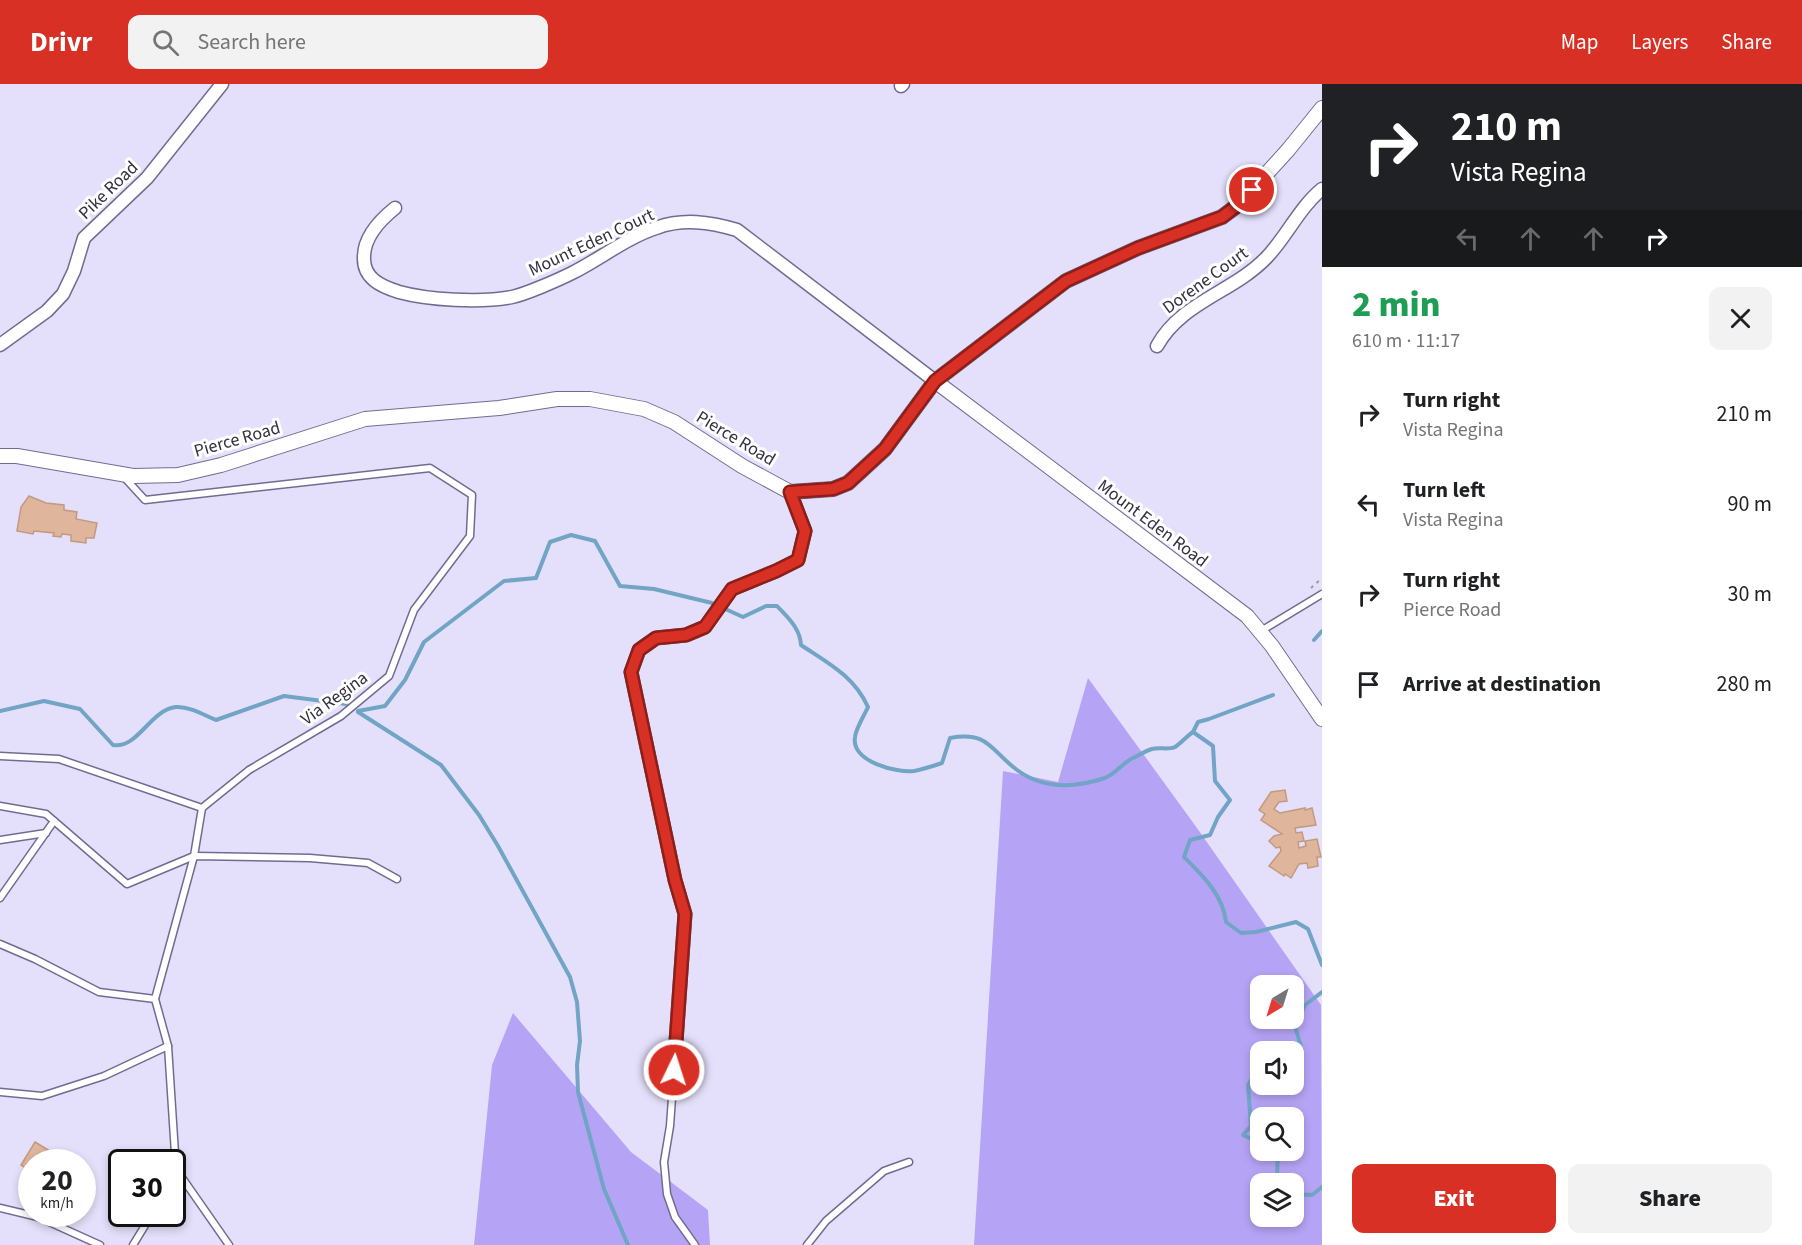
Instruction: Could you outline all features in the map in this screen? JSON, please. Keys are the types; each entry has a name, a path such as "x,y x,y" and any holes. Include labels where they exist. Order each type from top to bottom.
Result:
{"street":[{"name":"Pike Road","path":"0,345 47,311 63,294 74,271 84,238 147,178 222,84"},
{"path":"674,1070 685,914 675,880 631,672 639,650 656,638 686,635 705,627 732,589 798,560 805,531 790,492 833,489 848,483 885,449 935,381 1066,281 1138,248 1222,217 1238,205 1322,108"},
{"name":"Dorene Court","path":"1157,346 1171,326 1185,314 1266,258 1306,205 1322,189"},
{"name":"Mount Eden Court","path":"395,208 385,216 368,239 363,267 370,278 386,288 413,296 450,299 514,297 571,274 602,254 656,228 683,222 712,223 737,230 935,381"},
{"name":"Mount Eden Road","path":"935,381 1247,616 1272,646 1322,719"},
{"name":"Pierce Road","path":"0,456 16,456 133,476 178,475 221,465 365,418 499,408 557,399 590,399 644,409 674,422 742,466 790,492"}],"lane":[{"name":"Via Regina","path":"121,473 145,500 430,468 472,495 470,536 414,610 389,676 341,716 249,770 202,808"},
{"path":"1260,631 1322,594"},
{"path":"0,756 58,759 202,808 194,856 155,999 168,1046 173,1149"},
{"path":"0,806 46,814 127,884 194,856 310,858 368,862 396,879"},
{"path":"0,898 54,821"},
{"path":"0,840 46,833"},
{"path":"0,944 99,992 155,999"},
{"path":"0,1092 42,1096 104,1076 168,1046"},
{"path":"674,1070 670,1126 664,1162 667,1194 675,1216 695,1245"},
{"path":"807,1245 826,1221 884,1171 909,1162"},
{"path":"186,1188 229,1245"},
{"path":"0,1208 38,1217 100,1245"},
{"path":"133,1245 144,1227"}],"shaded area":[{"path":"1088,678 1300,975 1250,975 1250,1029 1304,1029 1304,981 1321,1005 1322,1245 974,1245 1003,771 1058,782"},
{"path":"513,1013 631,1152 708,1210 710,1245 474,1245 492,1065"}],"building":[{"path":"29,496 46,503 64,505 64,510 77,512 76,519 97,523 94,538 86,538 86,543 71,541 71,535 62,534 61,537 53,536 54,533 34,531 33,534 17,531 21,507"},
{"path":"1285,790 1287,801 1279,802 1274,809 1280,813 1312,808 1316,825 1295,828 1296,833 1302,832 1304,841 1298,842 1299,848 1306,846 1305,841 1317,839 1321,857 1317,857 1318,866 1308,868 1307,863 1299,864 1291,878 1269,866 1281,851 1280,847 1276,848 1269,841 1274,836 1282,834 1261,820 1265,814 1259,810 1271,792"},
{"path":"35,1142 47,1149 31,1149"}],"waterway":[{"path":"358,711 385,706 405,680 424,642 504,581 536,578 550,542 571,535 595,541 620,586 654,589 712,603 743,617 766,606 777,606 796,628 801,645 839,671 862,696 868,707 858,726 855,737 856,746 867,759 887,768 914,771 942,763 950,738 973,737 988,744 1017,770 1038,781 1060,785 1082,784 1109,776 1128,761 1149,750 1175,747 1193,732 1213,746 1215,781 1230,800 1218,817 1210,835 1190,840 1184,857 1205,879 1216,895 1221,903 1226,922 1241,933 1256,932 1296,922 1308,929 1322,965"},
{"path":"1314,640 1322,631"},
{"path":"1193,732 1198,722 1273,695"},
{"path":"0,711 44,701 80,709 113,745 122,745 137,736 159,715 176,707 191,709 216,720 284,696 346,704"},
{"path":"358,712 441,765 479,815 498,846 570,977 577,1002 580,1041 577,1065 578,1092 604,1189 628,1245"},
{"path":"1299,1041 1295,1026 1305,1005 1322,992"},
{"path":"1250,1082 1248,1085 1250,1112"},
{"path":"1250,1127 1243,1135 1250,1138"},
{"path":"1277,1173 1278,1161"},
{"path":"1304,1195 1312,1195 1322,1187"}],"route":[{"path":"674,1070 685,914 675,880 631,672 639,650 656,638 686,635 705,627 732,589 798,560 805,531 790,492 833,489 848,483 885,449 935,381 1066,281 1138,248 1222,217 1252,190"}]}
